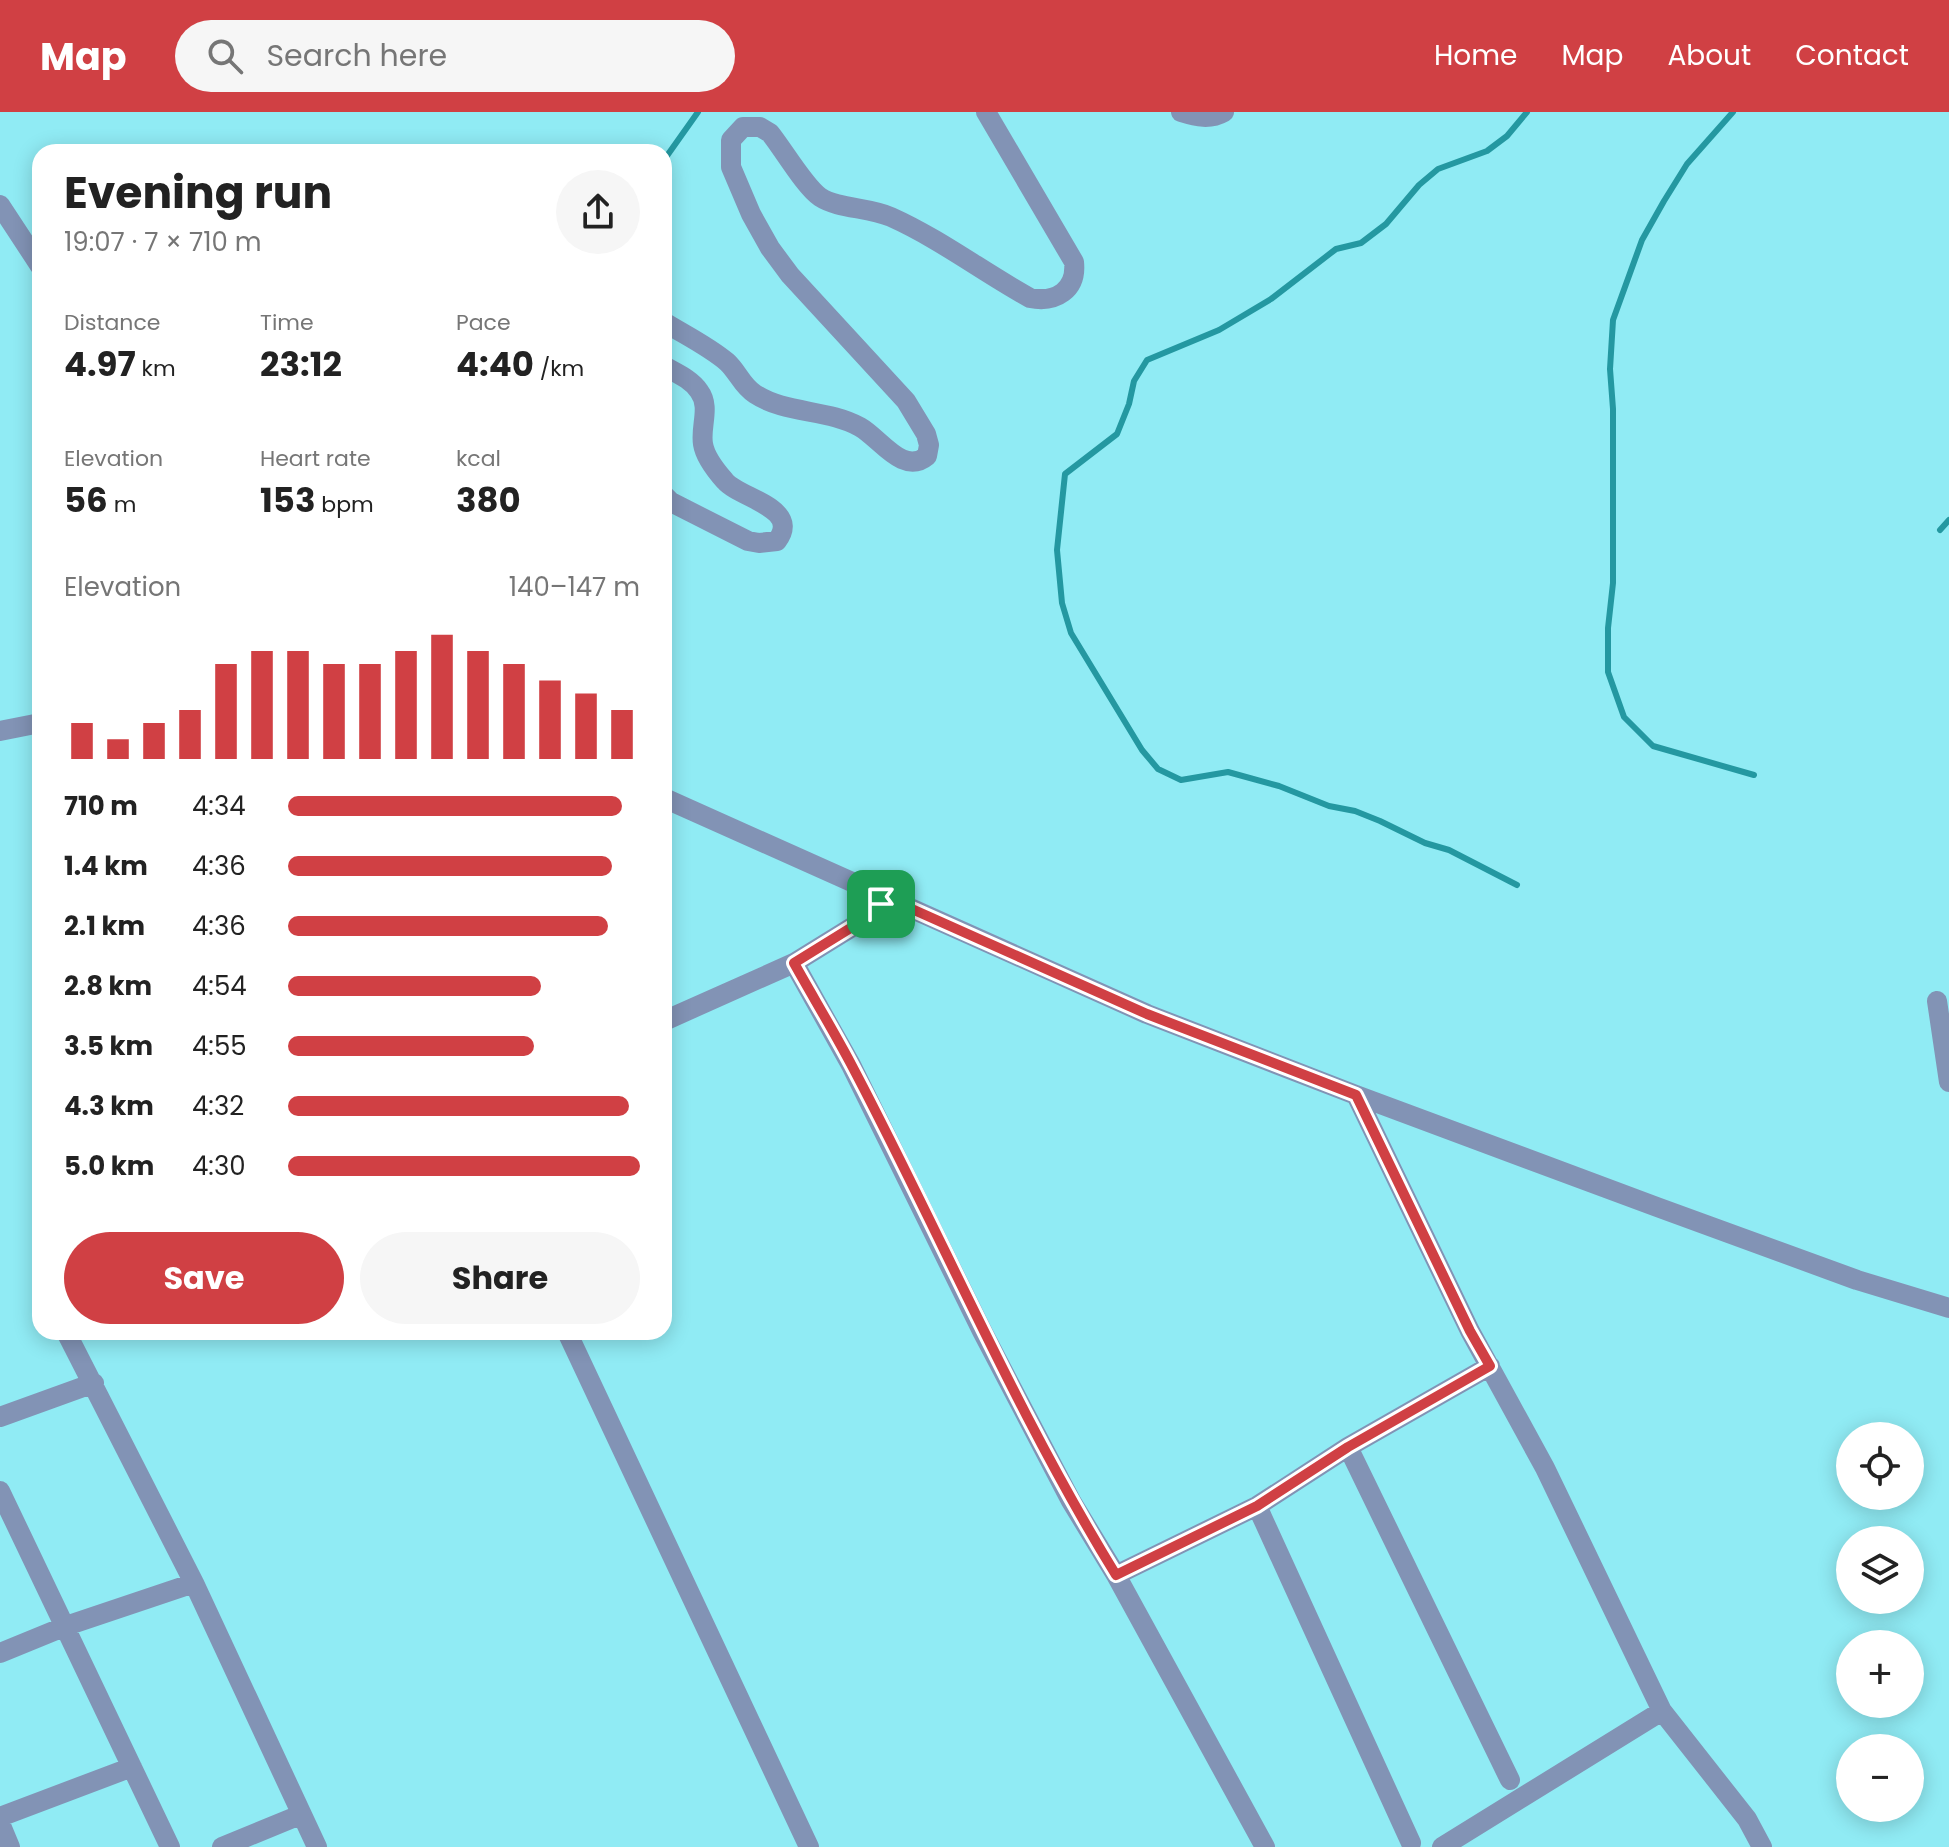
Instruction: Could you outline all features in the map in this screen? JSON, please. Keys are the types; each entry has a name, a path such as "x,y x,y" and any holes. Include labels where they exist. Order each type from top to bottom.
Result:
{"street":[{"path":"672,327 724,360 738,372 744,385 765,400 848,421 871,434 904,461 923,459 927,456 928,439 906,401 790,275 770,248 731,167 731,140 743,127 760,127 770,133 819,197 888,216 919,231 1030,298 1042,301 1057,298 1072,282 1074,262 986,112"},
{"path":"1181,112 1212,117 1224,112"},
{"path":"0,205 32,254"},
{"path":"672,370 699,390 706,405 702,425 703,448 716,469 734,491 776,511 783,525 782,533 777,541 748,541 672,503"},
{"path":"0,731 32,725"},
{"path":"672,802 1147,1014 1356,1095 1857,1280 1949,1308"},
{"path":"672,1017 794,963 870,916 885,897"},
{"path":"794,963 851,1065 982,1331 1071,1501 1116,1575 1265,1847"},
{"path":"1937,1001 1949,1082"},
{"path":"1356,1095 1470,1331 1545,1468 1662,1711 1747,1819 1762,1847"},
{"path":"68,1340 94,1383 194,1583 317,1847"},
{"path":"571,1340 809,1847"},
{"path":"1116,1575 1257,1506 1348,1447 1490,1366"},
{"path":"0,1417 94,1383"},
{"path":"1348,1447 1510,1780"},
{"path":"0,1491 170,1847"},
{"path":"1257,1506 1411,1843"},
{"path":"0,1653 66,1626 194,1583"},
{"path":"1442,1847 1662,1711"},
{"path":"10,1847 0,1820 132,1767"},
{"path":"222,1847 300,1815"}],"waterway":[{"path":"672,149 698,112"},
{"path":"1517,885 1449,850 1425,843 1380,821 1355,811 1329,806 1279,786 1228,772 1181,780 1158,769 1142,750 1071,633 1062,603 1057,550 1065,474 1117,434 1134,381 1147,360 1219,330 1271,299 1336,249 1361,243 1386,224 1419,185 1438,169 1487,151 1507,136 1527,112"},
{"path":"1733,112 1687,164 1664,201 1642,240 1613,320 1610,369 1613,409 1613,583 1608,628 1608,672 1624,717 1653,746 1754,775"},
{"path":"1940,530 1949,520"}],"route":[{"path":"885,897 1147,1014 1356,1095 1470,1331 1490,1366 1348,1447 1257,1506 1116,1575 1071,1501 982,1331 851,1065 794,963 870,916 881,904 885,897"}]}
